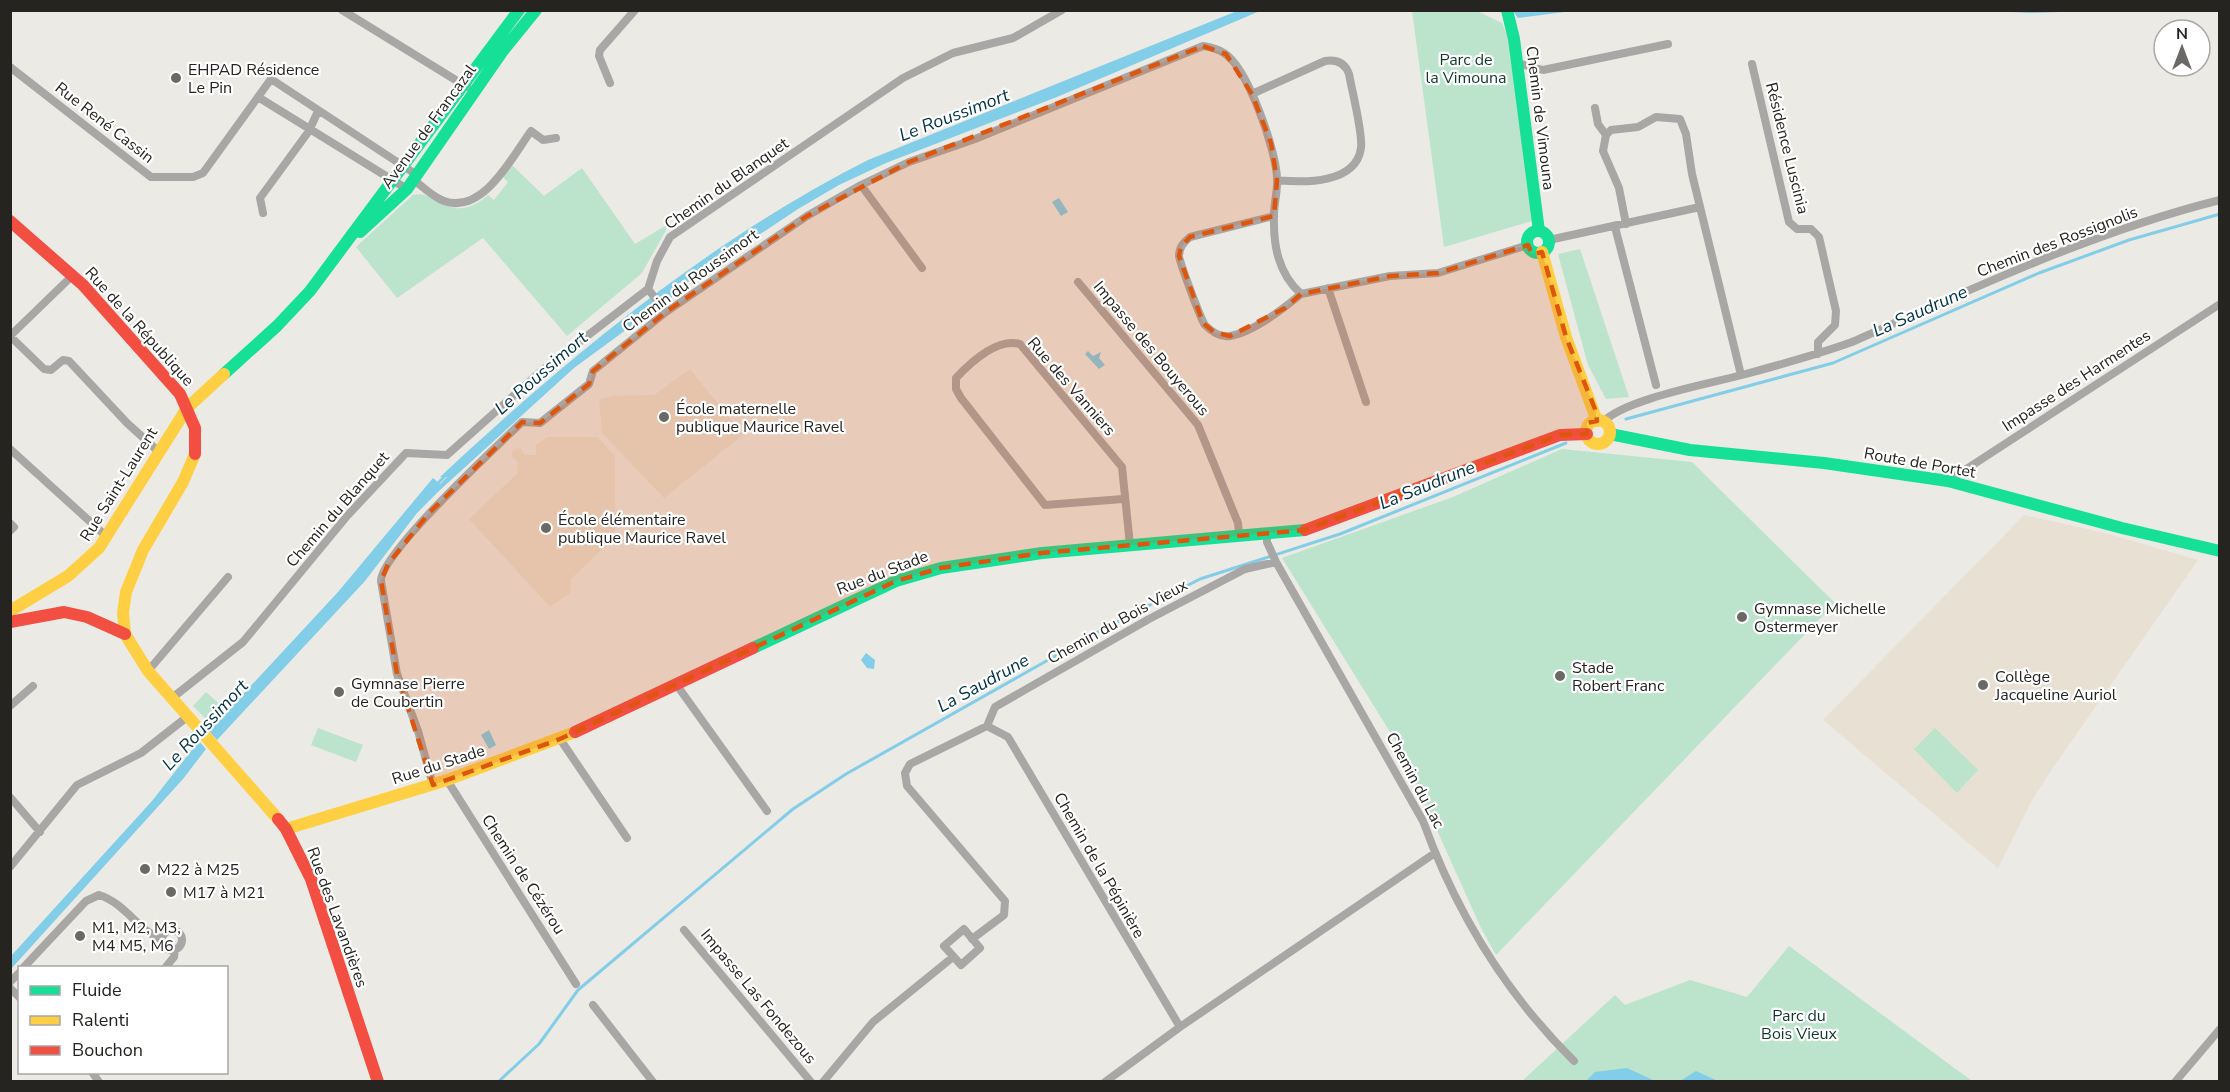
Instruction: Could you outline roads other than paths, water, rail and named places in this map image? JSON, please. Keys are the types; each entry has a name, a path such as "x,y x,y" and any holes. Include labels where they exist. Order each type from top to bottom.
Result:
{"street":[{"path":"342,10 469,88"},
{"name":"Avenue de Francazal","path":"337,253 413,181 519,10"},
{"name":"Avenue de Francazal","path":"187,408 277,326 310,291 405,164 536,10"},
{"path":"610,83 599,56 600,50 635,10"},
{"name":"Chemin du Blanquet","path":"172,698 243,642 347,516 406,453 447,455 540,373 648,289 657,261 670,237 903,78 953,53 1013,38 1062,10"},
{"name":"Chemin de Vimouna","path":"1508,15 1517,63 1539,231"},
{"path":"1517,63 1543,70 1668,44"},
{"name":"Chemin du Roussimort","path":"433,785 418,731 397,674 381,574 429,513 522,422 540,423 589,384 592,371 666,312 807,216 861,185 909,162 975,139 1197,47 1226,54 1252,94"},
{"path":"1278,180 1300,182 1343,174 1354,165 1361,148 1349,74 1343,64 1332,60 1325,62 1252,94 1271,143 1278,180 1274,216 1280,266 1287,280 1301,294"},
{"name":"Résidence Luscinia","path":"1752,64 1789,222 1797,229 1811,229 1819,237 1836,311 1836,325 1818,342 1818,354"},
{"name":"Rue René Cassin","path":"10,68 151,177 193,177 203,172 258,97"},
{"path":"413,181 393,181 309,131 258,97 271,80 405,164 413,181 445,202 466,203 486,191 531,131 543,140 556,138"},
{"path":"1595,108 1598,124 1606,135"},
{"path":"263,213 260,198 309,131 318,111"},
{"path":"1626,224 1618,188 1603,151 1606,135 1611,130 1638,127 1656,117 1680,120 1686,134 1700,207 1741,375"},
{"path":"861,185 922,268"},
{"name":"Chemin des Rossignolis","path":"1600,421 1616,412 1677,391 1818,354 1852,342 2088,241 2178,211 2220,200"},
{"path":"1549,240 1700,207"},
{"path":"1274,216 1190,237 1181,247 1179,256 1203,323 1221,336 1230,336 1262,321 1285,308 1301,294 1390,276 1438,273 1528,245"},
{"name":"Rue de la République","path":"10,221 73,275 116,319 180,394 187,408"},
{"path":"1616,227 1656,385"},
{"path":"1539,231 1544,232 1549,240 1547,248 1542,252 1536,252 1528,245 1531,234 1539,231"},
{"path":"1542,252 1566,337 1600,421 1608,426 1610,434 1606,441 1600,444 1592,442 1587,434 1589,425 1600,421"},
{"path":"73,275 10,336 44,369 51,370 63,360 69,361 127,423 159,452"},
{"name":"Impasse des Bouyerous","path":"1078,282 1198,425 1238,523 1239,534"},
{"path":"1328,288 1366,402"},
{"path":"648,289 666,312"},
{"name":"Impasse des Harmentes","path":"1948,481 2220,304"},
{"name":"Rue des Vanniers","path":"1123,499 1045,505 961,398 956,389 956,378 966,367 1003,344 1020,345 1122,467 1123,499 1130,545"},
{"path":"10,622 64,612 87,617 125,634 123,613 126,592 143,550 183,482 197,451 195,428 187,408"},
{"name":"Rue Saint-Laurent","path":"10,611 78,568 99,548 187,408"},
{"name":"Rue du Stade","path":"286,829 433,785 560,740 896,581 941,568 1042,553 1239,534 1267,537 1322,525 1560,435 1587,434"},
{"name":"Route de Portet","path":"1610,434 1690,450 1824,463 1948,481 2122,528 2220,551"},
{"path":"10,449 106,536"},
{"path":"10,523 14,527 10,531"},
{"name":"Chemin du Lac","path":"1267,537 1275,559 1423,821 1435,853 1474,934 1516,998 1574,1061"},
{"name":"Chemin du Bois Vieux","path":"987,726 995,707 1128,630 1245,569 1275,559"},
{"path":"148,671 228,577"},
{"name":"Rue des Lavandières","path":"125,634 148,671 286,829 311,879 378,1082"},
{"path":"676,684 767,812"},
{"path":"10,706 33,686"},
{"path":"10,867 77,785 141,753 187,717"},
{"path":"972,939 1004,915 1005,901 907,786 905,773 910,764 987,726"},
{"name":"Chemin de la Pépinière","path":"987,726 1008,737 1180,1027"},
{"path":"560,740 627,838"},
{"name":"Chemin de Cézérou","path":"447,780 576,984"},
{"path":"10,797 39,832"},
{"path":"1105,1082 1180,1027 1435,853"},
{"path":"25,966 86,901 99,896 112,899 153,936 162,939 166,948 175,949"},
{"path":"964,929 980,948 960,965 950,959 944,946 964,929"},
{"path":"162,939 170,930 179,933 181,943 175,949 174,957 167,966"},
{"name":"Impasse Las Fondezous","path":"684,930 811,1082"},
{"path":"823,1082 873,1022 950,959"},
{"path":"593,1005 653,1082"},
{"path":"2175,1082 2220,1029"}],"water":[{"path":"1992,10 2088,11 2030,13"},
{"path":"1237,11 1260,11 1057,97 886,163 839,185 798,209 685,284 671,298 667,294 661,298 664,302 574,368 440,490 417,513 365,581 217,740 209,731 338,592 433,478 440,484 447,477 440,477 538,388 590,345 697,264 810,191 868,160"},
{"path":"1513,11 1572,11 1518,18"},
{"path":"1059,198 1068,212 1061,216 1052,202"},
{"path":"1088,351 1093,356 1101,352 1099,358 1105,365 1099,369 1085,354"},
{"path":"866,653 875,660 874,669 867,668 861,660"},
{"path":"489,730 496,745 489,749 481,735"},
{"path":"199,741 206,749 183,779 11,969 11,956 152,801"},
{"path":"1627,1068 1655,1081 1586,1081 1595,1072"},
{"path":"1696,1071 1718,1081 1680,1081"}],"waterway":[{"name":"La Saudrune","path":"1626,419 1833,363 2039,273 2129,240 2220,214"},
{"name":"La Saudrune","path":"498,1082 539,1044 578,990 793,809 846,774 1096,633 1200,579 1340,534 1566,443"},
{"name":"Le Roussimort","path":"436,485 446,475"}],"place":[{"name":"EHPAD Résidence Le Pin","path":"176,78"},
{"name":"École maternelle publique Maurice Ravel","path":"664,417"},
{"name":"École élémentaire publique Maurice Ravel","path":"546,528"},
{"name":"Gymnase Michelle Ostermeyer","path":"1742,617"},
{"name":"Stade Robert Franc","path":"1560,676"},
{"name":"Collège Jacqueline Auriol","path":"1983,685"},
{"name":"Gymnase Pierre de Coubertin","path":"339,692"},
{"name":"M22 à M25","path":"145,869"},
{"name":"M17 à M21","path":"171,892"},
{"name":"M1, M2, M3, M4 M5, M6","path":"80,936"}],"park label":[{"name":"Parc de la Vimouna","path":"1466,68"},
{"name":"Parc du Bois Vieux","path":"1799,1024"}]}
